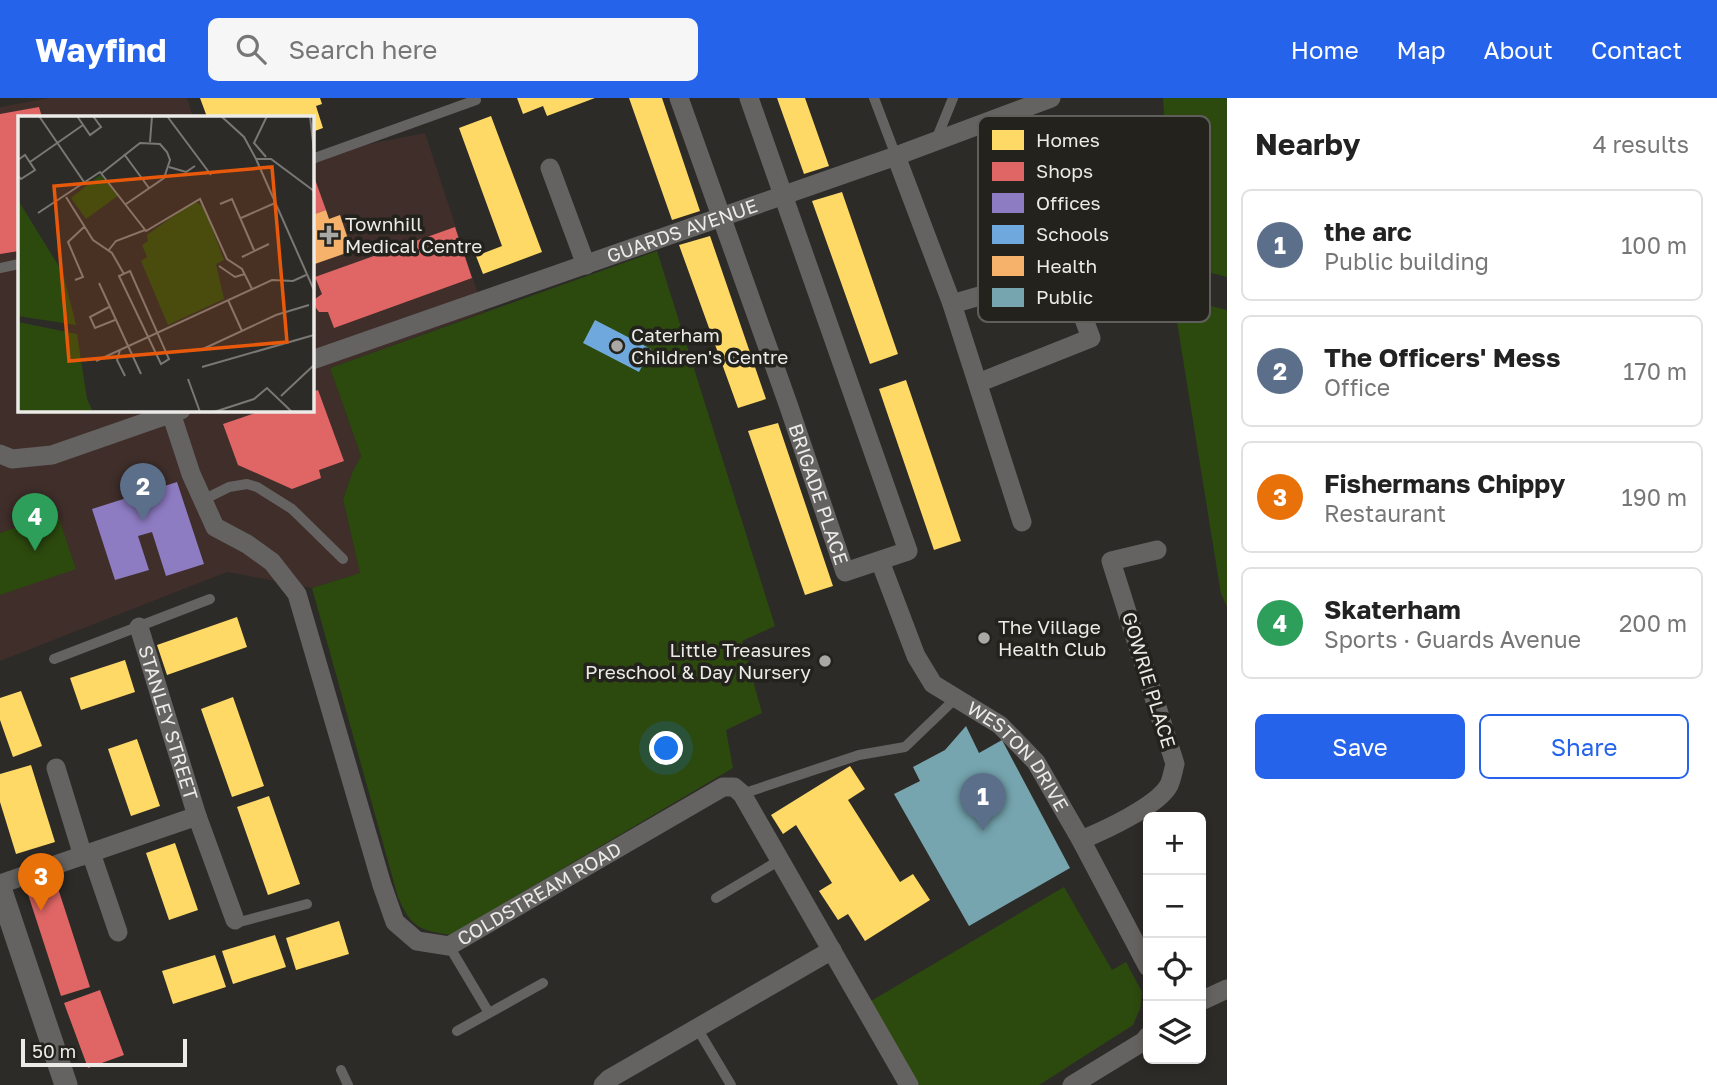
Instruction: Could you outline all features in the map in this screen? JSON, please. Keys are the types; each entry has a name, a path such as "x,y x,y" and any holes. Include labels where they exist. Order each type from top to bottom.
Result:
{"street":[{"name":"BRIGADE PLACE","path":"680,98 845,572 908,551 749,98"},
{"name":"GUARDS AVENUE","path":"1003,116 1051,98"},
{"name":"GUARDS AVENUE","path":"313,360 978,125"},
{"path":"896,156 952,304 1022,522"},
{"path":"550,168 586,265"},
{"path":"952,304 978,296"},
{"path":"978,383 1091,338 1085,322"},
{"path":"0,454 12,459 52,455 176,411"},
{"name":"COLDSTREAM ROAD","path":"176,411 191,474 215,527 247,544 272,562 297,594 395,922 417,941 449,946 723,787 734,787 742,794"},
{"name":"GOWRIE PLACE","path":"1081,840 1154,802 1169,786 1175,764 1111,561 1157,550"},
{"name":"WESTON DRIVE","path":"880,561 916,656 933,684 1000,725 1041,760 1143,958"},
{"name":"STANLEY STREET","path":"139,627 197,817 235,919"},
{"path":"57,768 118,932"},
{"path":"742,794 909,1085"},
{"name":"STANLEY STREET","path":"0,886 197,817"},
{"path":"0,886 66,1085"},
{"path":"603,1085 609,1079 832,950"},
{"path":"1206,999 1227,989"},
{"path":"1072,1085 1143,1042"}],"lane":[{"path":"874,98 896,156"},
{"path":"936,141 953,98"},
{"path":"313,159 476,100"},
{"path":"0,268 18,264"},
{"path":"203,500 229,487 247,484 257,487 292,509 343,559"},
{"path":"54,659 210,599"},
{"path":"742,794 859,755 905,747 956,697"},
{"path":"716,898 780,860"},
{"path":"235,919 236,923 307,904"},
{"path":"449,946 489,1013"},
{"path":"457,1031 542,983"},
{"path":"697,1028 731,1085"},
{"path":"341,1070 348,1085"}],"shaded area":[{"path":"49,98 187,98 193,116 18,116 18,411 313,411 313,155 425,133 484,312 330,368 361,456 343,499 360,573 312,588 227,572 0,661 0,107"}],"green space":[{"path":"1163,98 1227,98 1227,277 1210,273 1210,116 1164,116"},
{"path":"657,251 775,626 742,641 762,713 726,730 733,768 450,935 423,929 407,915 398,897 312,588 360,573 343,499 361,456 330,368"},
{"path":"1210,306 1227,310 1227,606 1221,594 1177,322 1210,322"},
{"path":"57,513 76,569 0,595 0,533"},
{"path":"1064,887 1112,970 1126,962 1142,992 1140,1009 1133,1025 1039,1085 919,1085 871,1001"}],"building: Homes":[{"path":"200,98 320,98 322,104 316,106 323,128 313,132 313,116 207,116"},
{"path":"517,98 595,98 547,116 543,106 523,114"},
{"path":"629,98 662,98 700,211 672,220"},
{"path":"777,98 805,98 829,166 804,174"},
{"path":"491,116 542,252 483,274 476,256 502,246 459,128"},
{"path":"842,192 898,354 870,364 812,201"},
{"path":"710,236 766,399 738,408 679,245"},
{"path":"906,380 961,541 934,550 879,389"},
{"path":"778,423 833,586 805,595 748,431"},
{"path":"237,617 247,647 167,675 157,645"},
{"path":"125,660 135,692 81,710 70,678"},
{"path":"21,691 42,746 13,757 0,720 0,698"},
{"path":"233,697 264,786 232,797 201,709"},
{"path":"137,739 160,806 131,816 108,749"},
{"path":"31,765 55,842 16,854 0,802 0,774"},
{"path":"850,766 865,789 848,800 900,882 913,874 930,900 865,941 848,914 838,920 819,891 832,883 796,825 783,834 771,815"},
{"path":"269,796 300,884 268,895 237,807"},
{"path":"175,843 198,910 169,920 146,853"},
{"path":"339,921 349,954 296,970 286,938"},
{"path":"275,935 286,967 233,984 222,951"},
{"path":"215,955 226,987 173,1004 162,971"}],"building: Shops":[{"path":"39,107 42,116 18,116 18,251 0,254 0,114"},
{"path":"313,174 326,210 313,215"},
{"path":"455,227 472,278 334,328 328,312 319,312 316,308 315,299 322,294 315,277"},
{"path":"318,390 344,461 319,470 321,478 292,489 238,465 223,424 261,411 313,411 313,392"},
{"path":"55,879 90,987 61,996 26,888"},
{"path":"100,990 124,1055 88,1068 64,1003"}],"building: Offices":[{"path":"177,482 204,564 166,576 152,532 138,536 149,570 115,580 92,509"}],"building: Schools":[{"name":"Caterham Children's Centre","path":"595,320 651,349 639,372 583,343"}],"building: Health":[{"name":"Townhill Medical Centre","path":"326,210 329,219 340,215 352,251 313,265 313,215"}],"building: Public":[{"path":"966,726 979,753 1002,740 1070,868 969,926 894,794 920,781 913,767 945,750"}],"place":[{"name":"Townhill Medical Centre","path":"329,235"},
{"name":"Caterham Children's Centre","path":"617,346"},
{"name":"The Officers' Mess","path":"143,521"},
{"name":"Skaterham","path":"35,551"},
{"name":"The Village Health Club","path":"984,638"},
{"name":"Little Treasures Preschool & Day Nursery","path":"825,661"},
{"name":"the arc","path":"983,831"},
{"name":"Fishermans Chippy","path":"41,911"}]}
